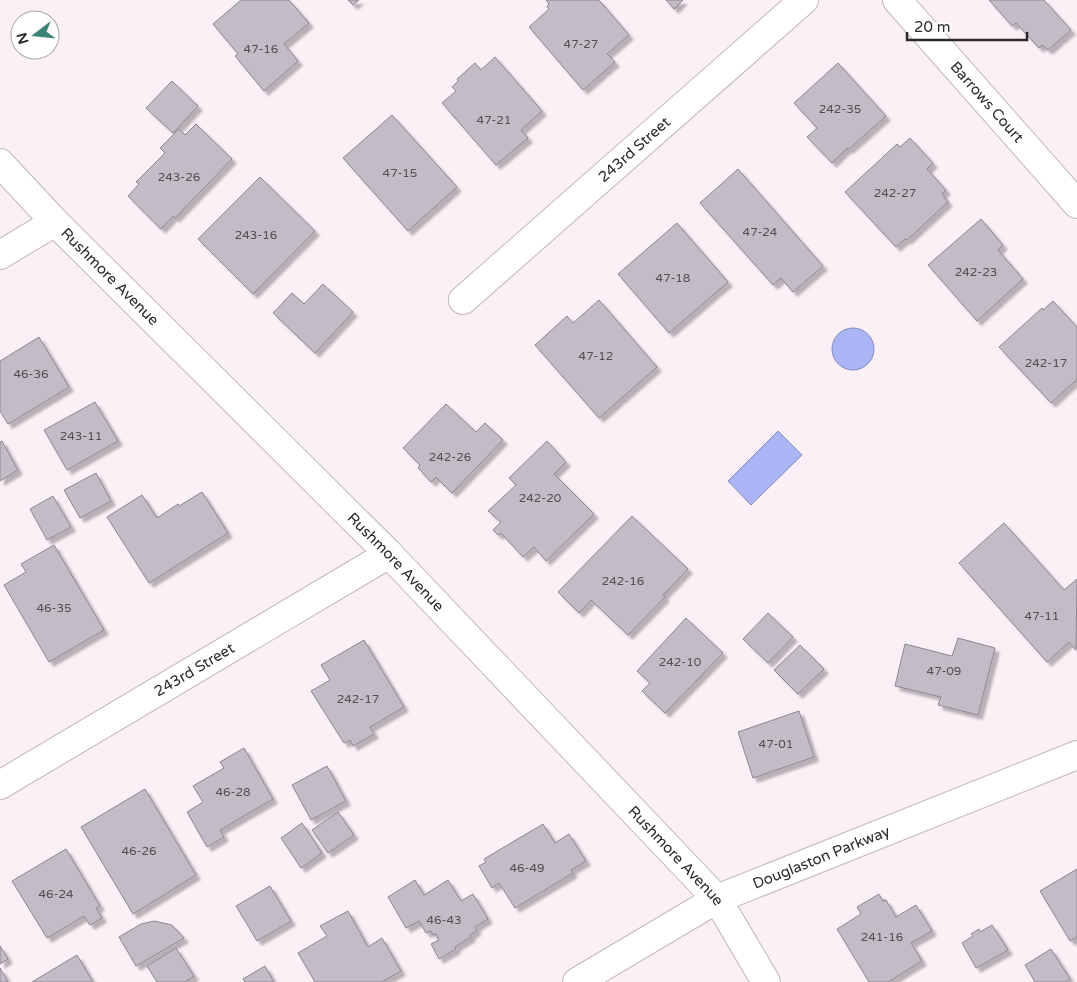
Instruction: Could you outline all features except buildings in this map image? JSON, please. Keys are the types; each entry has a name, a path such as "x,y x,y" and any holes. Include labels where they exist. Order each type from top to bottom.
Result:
{"street":[{"name":"243rd Street","path":"463,300 804,0"},
{"name":"Barrows Court","path":"897,0 1077,204"},
{"name":"Rushmore Avenue","path":"0,164 55,222 389,554 717,899 766,982"},
{"path":"0,255 55,222"},
{"name":"243rd Street","path":"0,785 389,554"},
{"name":"Douglaston Parkway","path":"577,982 717,899 1077,754"}],"water":[{"path":"857,328 865,331 871,337 874,349 871,361 865,367 849,370 841,367 835,361 832,345 835,337 841,331"},
{"path":"778,431 802,455 751,505 728,481"}]}
